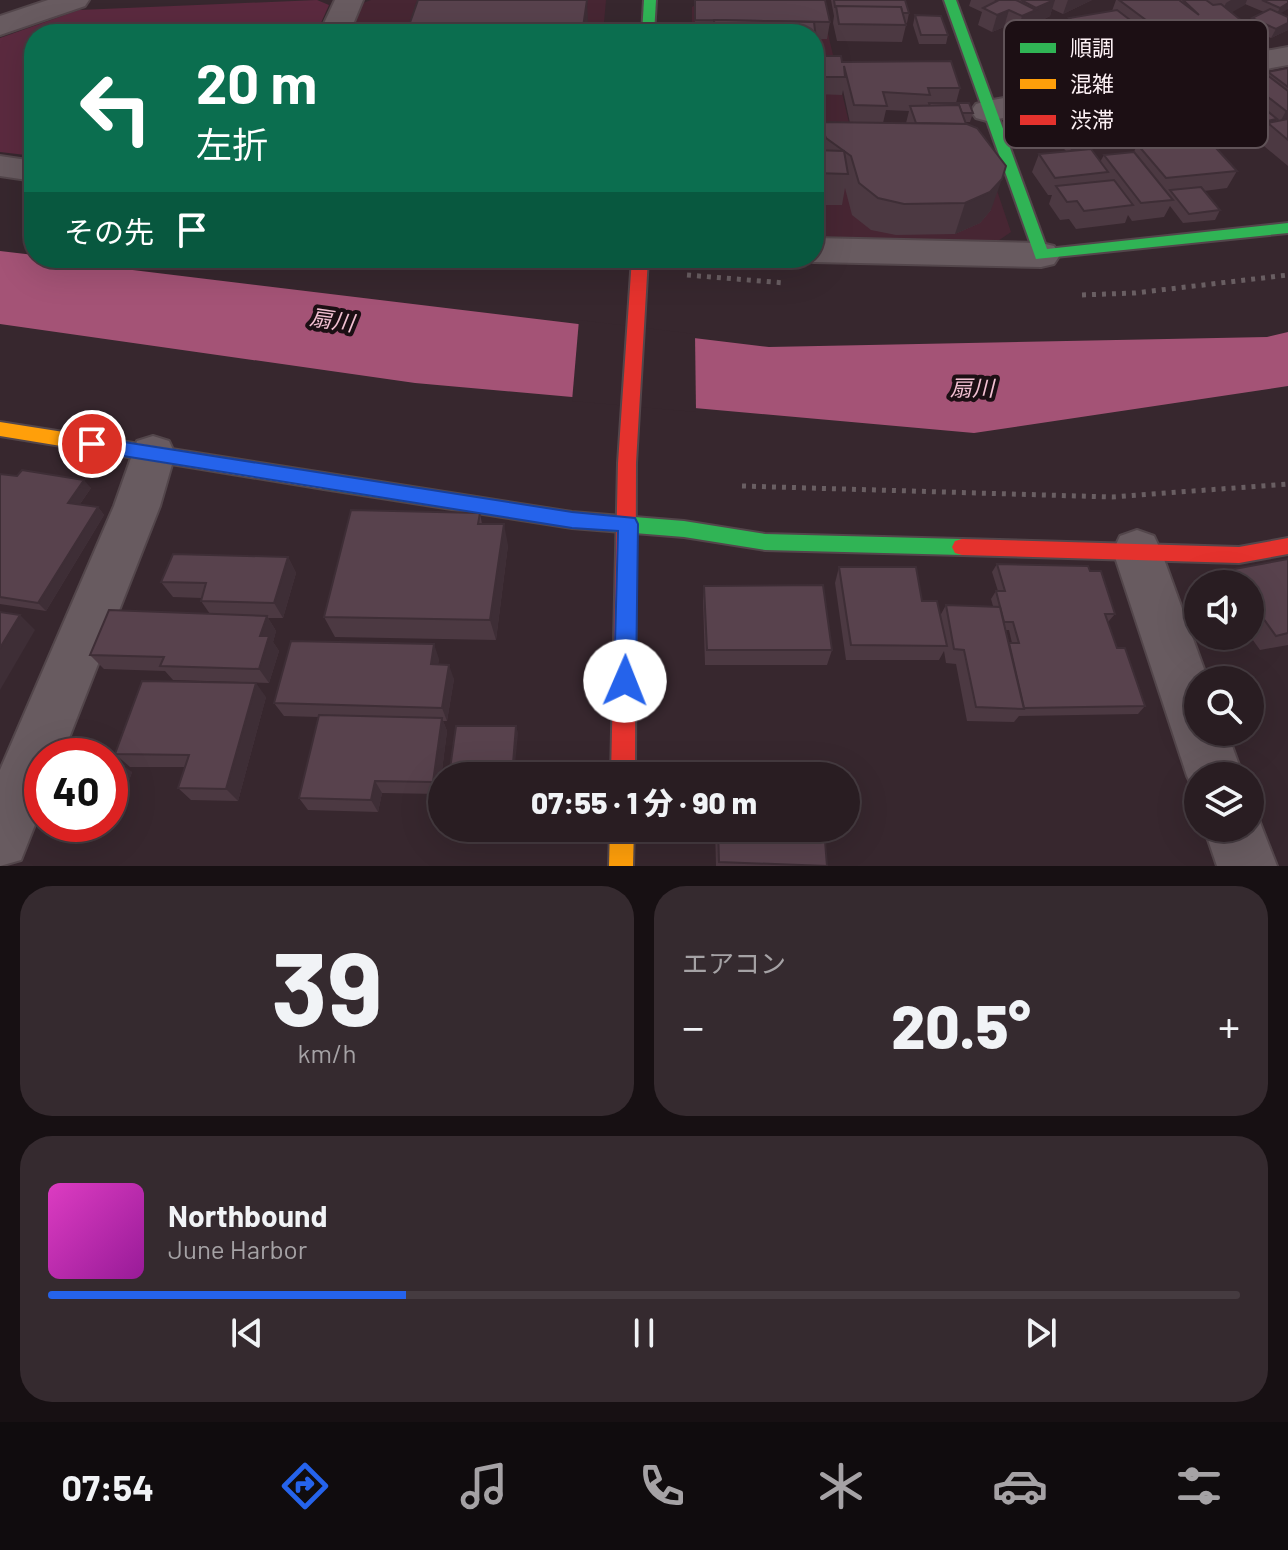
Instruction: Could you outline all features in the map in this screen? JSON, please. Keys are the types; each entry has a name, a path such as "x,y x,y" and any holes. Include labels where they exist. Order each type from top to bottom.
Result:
{"street":[{"path":"0,26 75,0"},
{"path":"338,24 349,0"},
{"path":"649,24 650,0"},
{"path":"950,0 987,111 1041,255"},
{"path":"1268,60 1288,56"},
{"path":"987,111 1004,108"},
{"path":"0,166 24,170"},
{"path":"824,250 1041,255 1288,228"},
{"path":"623,762 627,463 640,268"},
{"path":"0,429 572,520 765,542 1239,555 1288,546"},
{"path":"2,829 137,506 153,454"},
{"path":"1137,551 1184,686"},
{"path":"621,866 622,842"},
{"path":"1238,842 1247,866"}],"shaded area":[{"path":"317,0 329,5 320,24 40,24 79,10"},
{"path":"371,0 606,0 604,24 354,24 363,3"},
{"path":"703,0 820,0 855,148 984,152 1011,232 995,243 824,236 824,24 692,24 692,7"},
{"path":"24,29 24,155 0,152 0,38"}],"water":[{"name":"扇川","path":"0,251 24,254 24,268 117,268 769,347 1267,337 1288,332 1288,386 974,433 415,383 0,324"}],"pier":[{"path":"579,320 695,334 696,412 572,401"}],"building":[{"path":"418,0 587,0 583,24 410,24"},
{"path":"695,0 825,0 830,22 695,20"},
{"path":"834,0 905,0 909,13 902,13 901,7 835,7"},
{"path":"995,0 1016,0 1036,10 1022,16 1009,10 997,15 983,8"},
{"path":"1021,0 1054,0 1036,8"},
{"path":"1119,0 1179,0 1199,15 1183,0 1206,0 1213,5 1221,4 1241,20 1146,20"},
{"path":"1262,0 1288,0 1288,3 1280,8"},
{"path":"836,6 901,7 906,25 839,24"},
{"path":"1270,9 1288,17 1288,23 1276,29 1268,25 1268,20 1252,18"},
{"path":"1117,10 1130,20 1071,20 1069,18"},
{"path":"915,15 941,16 948,35 921,35"},
{"path":"714,20 814,24 714,24"},
{"path":"824,56 841,56 842,62 951,61 960,88 928,88 930,95 883,92 887,106 854,105 844,66 845,77 824,77"},
{"path":"1288,68 1288,87 1268,72"},
{"path":"1268,76 1288,91 1286,111 1268,97"},
{"path":"929,103 969,103 973,113 962,113 959,105 930,106"},
{"path":"959,105 966,124 916,123 910,106"},
{"path":"1268,112 1277,119 1268,121"},
{"path":"1288,119 1288,140 1268,123"},
{"path":"824,122 967,124 977,128 1006,166 1002,179 990,192 965,203 904,204 878,198 859,183 851,156 826,138"},
{"path":"1140,148 1216,148 1237,171 1166,178"},
{"path":"1091,149 1108,172 1055,178 1039,154"},
{"path":"824,150 844,151 848,174 824,173"},
{"path":"1134,152 1173,200 1141,203 1104,155"},
{"path":"1114,180 1133,205 1084,211 1077,201 1067,202 1056,186"},
{"path":"1201,187 1220,210 1189,214 1170,190"},
{"path":"22,470 84,480 68,503 98,507 38,603 0,597 0,474 17,476"},
{"path":"351,510 480,513 478,524 504,524 490,620 324,617"},
{"path":"173,554 288,557 274,603 201,601 206,583 161,582"},
{"path":"1288,559 1288,633 1276,636 1264,619 1264,570 1229,570"},
{"path":"997,564 1088,566 1090,571 1101,571 1115,614 1105,614 1117,648 1125,648 1145,706 1024,708 1009,643 1019,643 1013,622 1004,622 996,591 1005,591"},
{"path":"839,567 916,567 922,601 937,601 947,646 851,645"},
{"path":"823,585 832,650 707,650 704,586"},
{"path":"946,605 1000,607 1024,709 976,707 964,650 954,649"},
{"path":"109,610 267,616 260,636 269,636 259,669 160,666 164,657 90,655"},
{"path":"0,612 20,615 0,648"},
{"path":"291,641 434,644 431,664 449,665 442,708 274,703"},
{"path":"142,681 256,683 226,789 178,788 189,755 128,754 128,738 121,738"},
{"path":"319,715 442,718 436,762 428,762 428,782 375,781 371,800 299,798"},
{"path":"456,726 516,726 513,762 451,762"},
{"path":"718,842 825,842 827,866 719,862"}],"traffic: fast":[{"path":"649,24 650,0"},
{"path":"950,0 1041,255 1288,228"},
{"path":"324,481 572,520 684,529 765,542 962,547"}],"traffic: slow":[{"path":"0,429 324,481"},
{"path":"621,866 622,842"}],"traffic: jam":[{"path":"623,762 627,463 639,268"},
{"path":"962,547 1239,555 1288,546"}],"route":[{"path":"92,444 572,520 628,524 625,681"}]}
